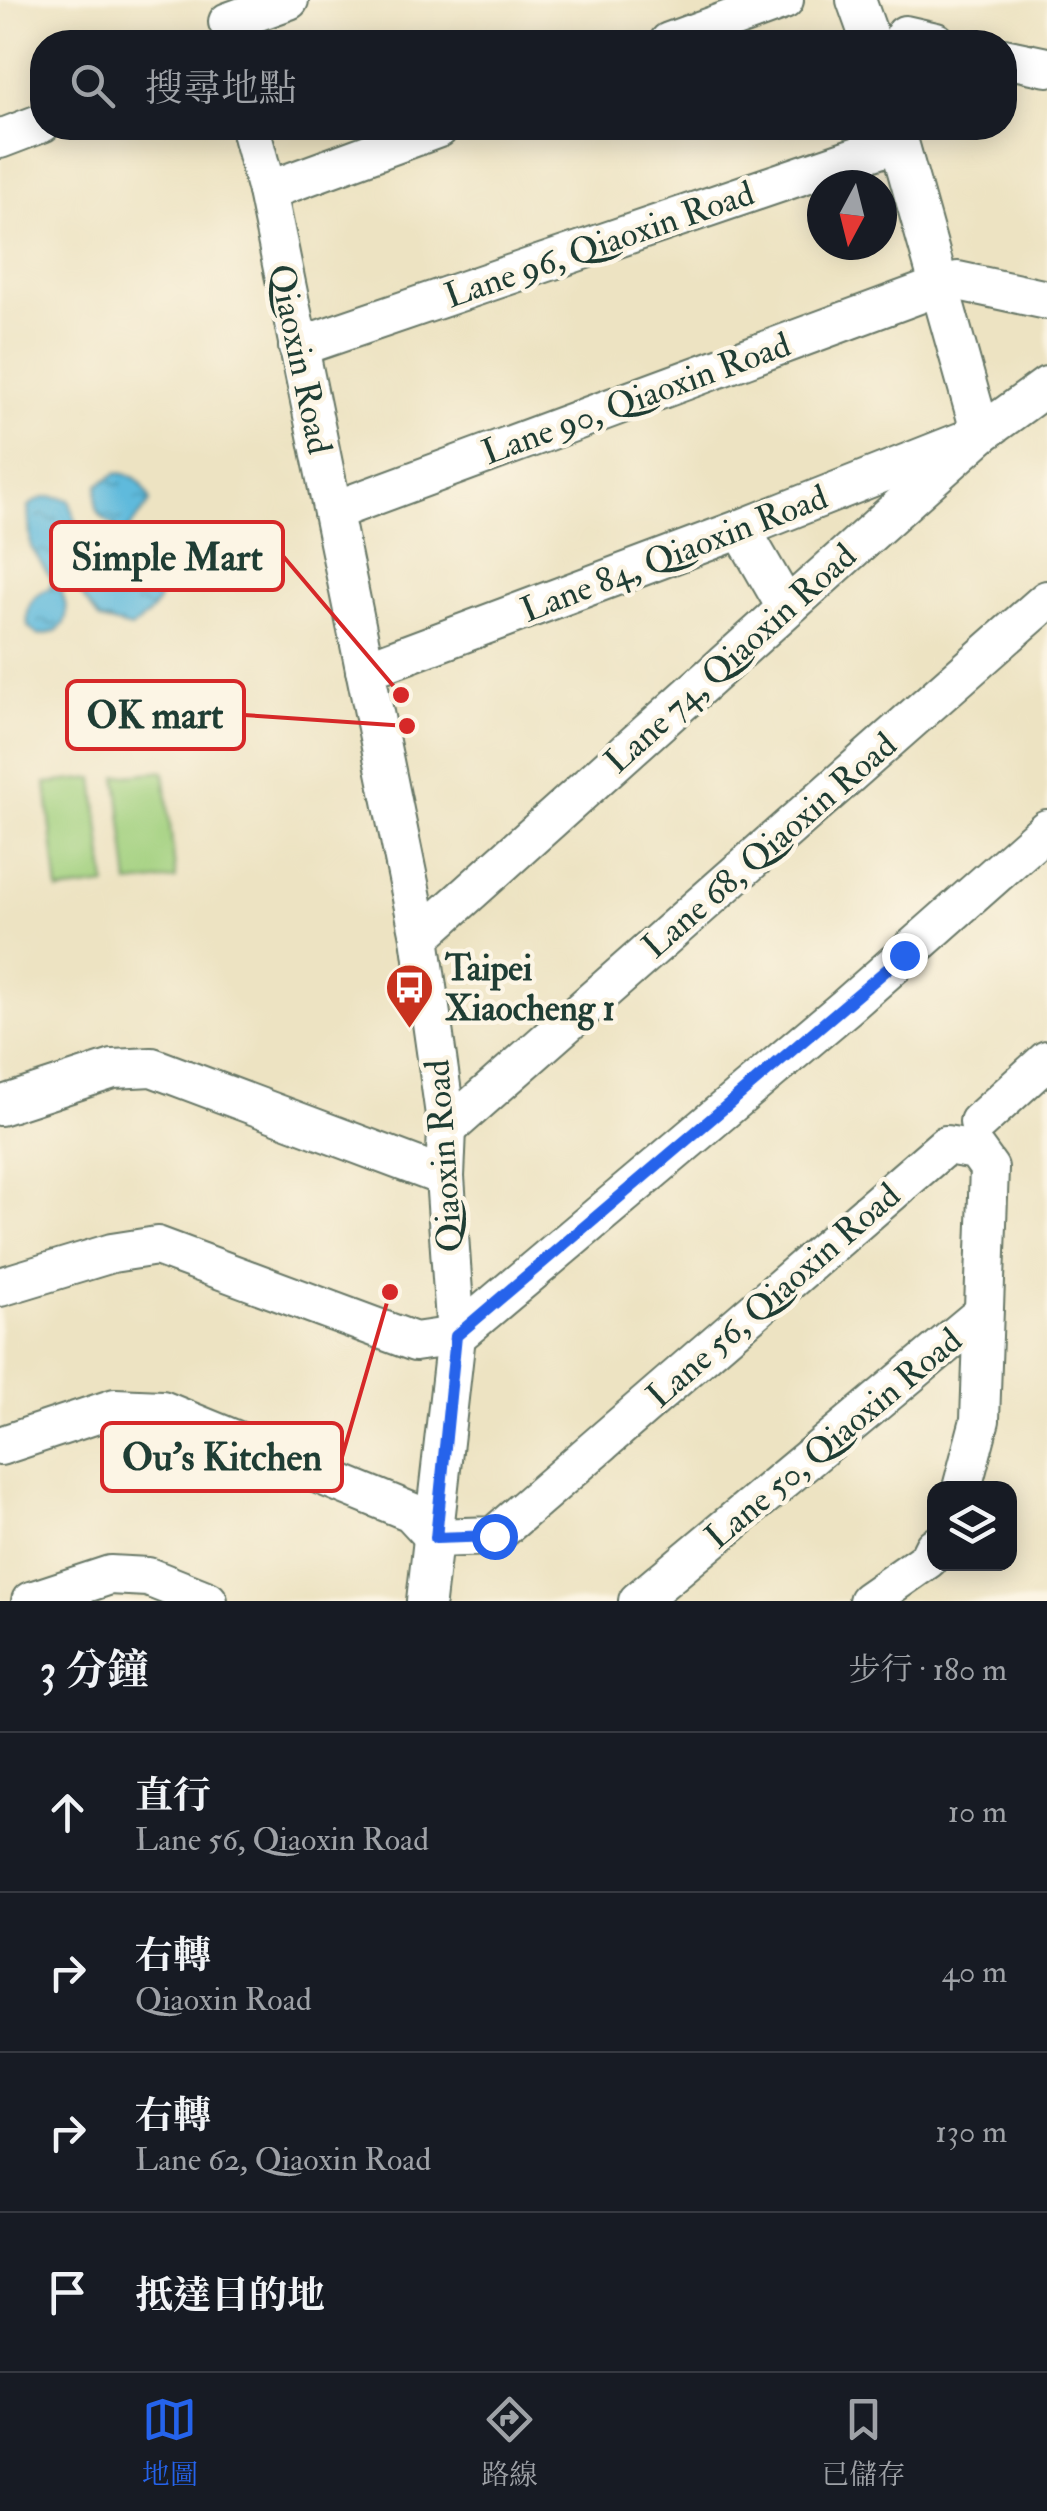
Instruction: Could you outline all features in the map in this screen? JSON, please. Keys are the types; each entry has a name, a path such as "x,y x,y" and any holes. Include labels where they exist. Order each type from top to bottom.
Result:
{"street":[{"path":"226,22 289,0"},
{"path":"702,30 784,0"},
{"path":"856,0 892,30"},
{"path":"1017,61 1047,68"},
{"path":"0,139 30,128"},
{"name":"Qiaoxin Road","path":"253,140 267,191 420,937 447,1129 445,1177 456,1336 426,1601"},
{"path":"267,191 406,140"},
{"name":"Lane 96, Qiaoxin Road","path":"298,347 883,140"},
{"path":"899,140 949,284 981,434"},
{"path":"949,284 1047,300"},
{"name":"Lane 90, Qiaoxin Road","path":"332,510 949,284"},
{"name":"Lane 74, Qiaoxin Road","path":"420,937 981,434 1047,386"},
{"name":"Lane 84, Qiaoxin Road","path":"365,670 981,434"},
{"path":"741,528 786,607"},
{"name":"Lane 68, Qiaoxin Road","path":"447,1129 1047,600"},
{"path":"0,1287 112,1252 157,1246 415,1342 456,1336 1047,829"},
{"path":"979,1122 1047,1060"},
{"path":"0,1106 113,1068 152,1067 445,1177"},
{"name":"Lane 56, Qiaoxin Road","path":"436,1538 494,1536 946,1145 976,1150 989,1168 983,1314"},
{"path":"964,1481 980,1420 983,1314"},
{"name":"Lane 50, Qiaoxin Road","path":"638,1601 983,1314"},
{"path":"0,1446 115,1408 162,1410 411,1512 436,1538"},
{"path":"868,1601 927,1560"},
{"path":"31,1601 110,1575 148,1577 208,1601"}],"green space":[{"path":"164,771 176,879 129,884 117,776"},
{"path":"94,778 106,885 58,891 46,783"}],"water":[{"path":"117,473 138,481 150,502 128,530 131,544 160,575 154,608 131,628 100,620 79,592 67,585 61,592 66,610 64,623 54,632 37,635 28,626 29,607 38,594 50,588 52,580 31,547 28,507 47,497 69,500 80,536 92,548 101,548 113,542 115,526 98,510 98,485"}],"place":[{"name":"Simple Mart","path":"401,695"},
{"name":"OK mart","path":"407,726"},
{"name":"Taipei Xiaocheng 1","path":"410,1030"},
{"name":"Ou's Kitchen","path":"390,1292"}],"route":[{"path":"494,1536 436,1538 456,1336 904,955"}]}
